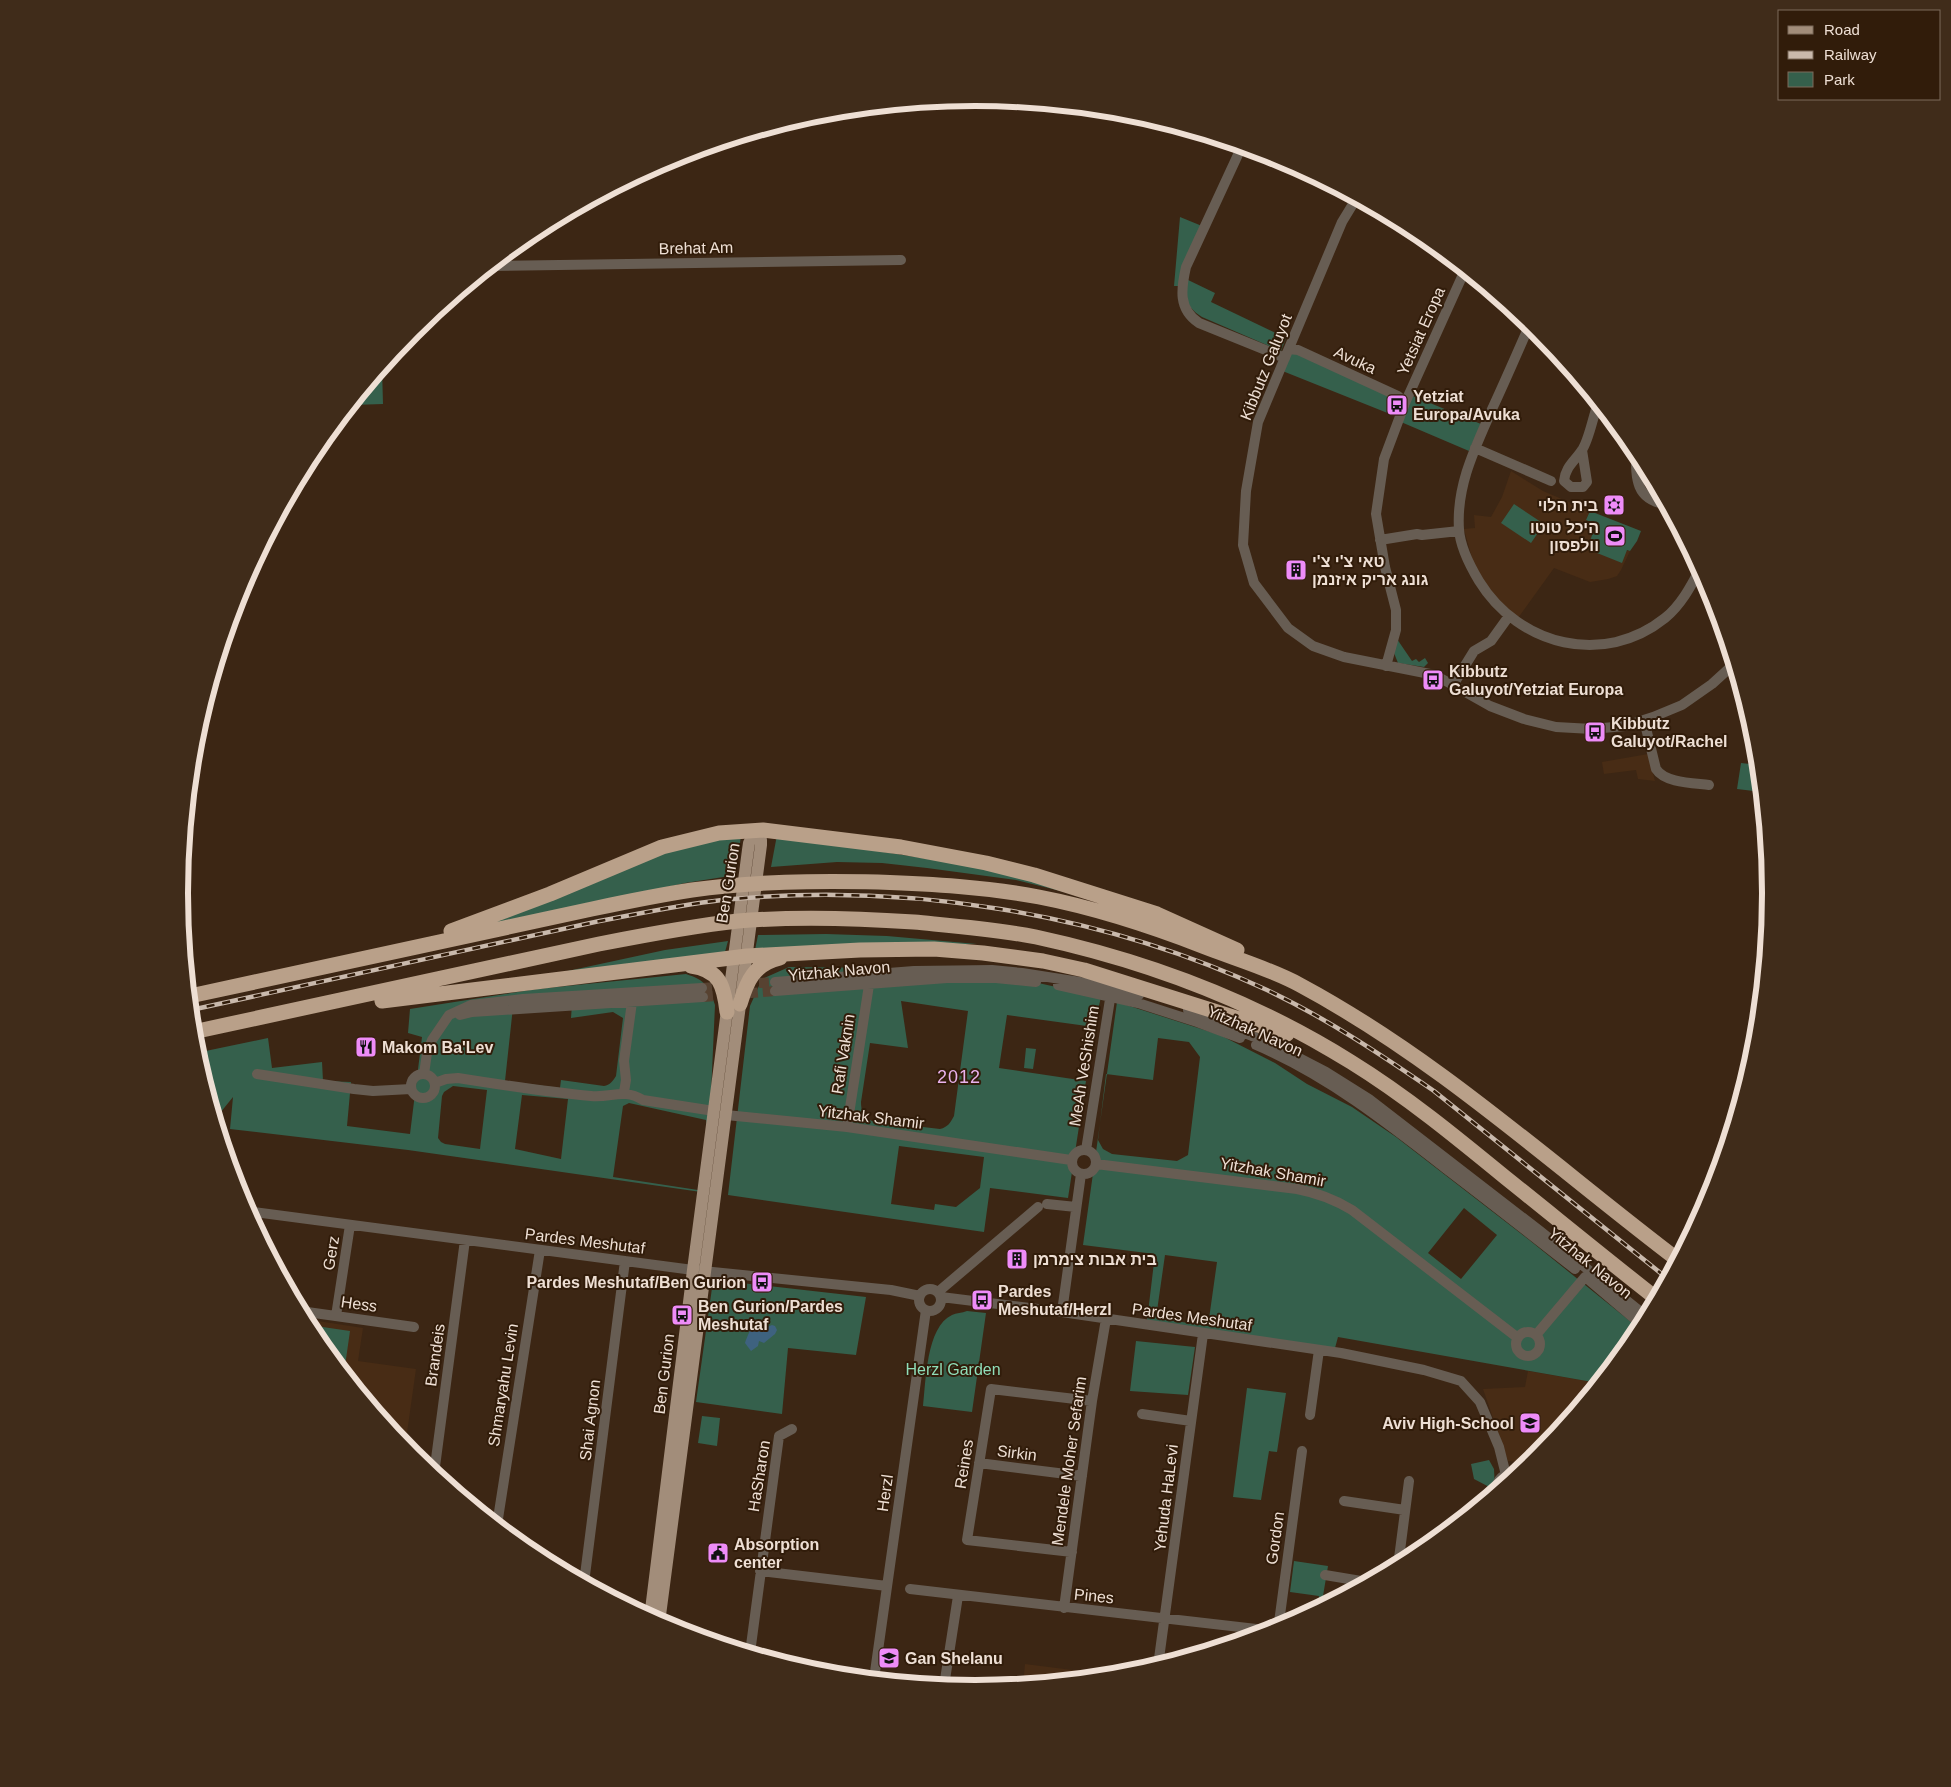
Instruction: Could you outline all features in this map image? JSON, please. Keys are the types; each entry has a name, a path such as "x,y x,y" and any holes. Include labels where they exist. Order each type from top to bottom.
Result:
{"highway":[{"path":"226,988 433,937 515,908 641,855 682,841 720,832 777,831 901,847 986,863 1034,875 1157,914 1248,955 1399,1046 1466,1093 1674,1257"},
{"path":"195,995 655,896 732,886 821,882 933,884 999,890 1040,897 1146,924 1297,983"},
{"path":"200,1030 599,944 696,926 780,919 854,918 995,930 1034,937 1103,953 1220,994 1264,1014 1324,1046 1387,1086 1427,1115 1652,1295"},
{"path":"287,1012 657,967 741,954 934,949 1043,961 1110,978 1324,1046"},
{"path":"740,1004 749,978 765,962 780,957 816,951"},
{"path":"657,967 689,966 709,970 718,977 724,991 726,1012"}],"main road":[{"name":"Ben Gurion","path":"651,1611 720,1113 740,1004 741,954 754,850 761,840 756,830"},
{"name":"Ben Gurion","path":"720,1113 726,1012 741,954"},
{"name":"Ben Gurion","path":"661,1615 699,1271"}],"street":[{"name":"Avuka","path":"1239,152 1186,267 1182,286 1182,299 1192,318 1199,323 1287,354 1298,350 1398,396 1405,403"},
{"name":"Kibbutz Galuyot","path":"1353,203 1342,222 1258,422 1246,491 1243,545 1254,583 1288,628 1313,646 1344,657 1436,675 1490,706 1524,719 1556,727 1592,729 1624,726 1644,720 1682,705 1712,684 1729,668"},
{"name":"Brehat Am","path":"500,266 901,260"},
{"name":"Yetsiat Eropa","path":"1386,666 1396,630 1396,610 1376,514 1380,478 1384,459 1405,403 1463,275"},
{"path":"1527,332 1475,448 1461,488 1459,531 1465,553 1476,576 1493,600 1528,629 1547,639 1572,644 1610,643 1631,637 1666,617 1686,595 1696,576"},
{"path":"1582,450 1596,409"},
{"path":"1475,448 1551,481"},
{"path":"1636,466 1640,490 1649,499 1658,502"},
{"path":"1380,540 1417,534 1422,536 1459,531"},
{"path":"1453,685 1474,650 1491,641 1510,616"},
{"path":"1644,720 1656,769 1659,773 1667,778 1709,785"},
{"name":"Yitzhak Navon","path":"1636,1320 1585,1277 1398,1130 1305,1070 1266,1050 1224,1032 1111,992 1022,973 992,970 914,971 775,987 869,985 915,979 996,978 1111,992 1158,1000 1204,1016 1272,1044 1326,1072 1369,1099 1641,1313"},
{"name":"Rafi Vaknin","path":"847,1127 869,985"},
{"path":"424,1074 427,1054 432,1040 440,1028 449,1015 471,1005 523,999 702,992 632,1002 472,1012 447,1021 440,1028"},
{"name":"MeAh VeShishim","path":"1086,1150 1111,992"},
{"path":"435,1083 446,1079 458,1078 598,1097 624,1092 626,1080 624,1061 632,1002"},
{"path":"257,1074 373,1091 411,1089"},
{"path":"424,1074 432,1078 435,1083 434,1092 424,1098 416,1096 411,1089 411,1081 417,1075 424,1074"},
{"name":"Yitzhak Shamir","path":"624,1092 657,1102 720,1113 847,1127 1072,1160"},
{"path":"1086,1150 1095,1156 1096,1164 1092,1171 1082,1174 1073,1168 1072,1160 1076,1152 1086,1150"},
{"name":"Yitzhak Shamir","path":"1096,1164 1297,1188 1334,1199 1352,1210 1518,1338"},
{"path":"1062,1312 1082,1174"},
{"path":"940,1295 929,1289 923,1291 920,1296 921,1306 926,1310 933,1311 939,1307 940,1295 1042,1205 1076,1207"},
{"name":"Pardes Meshutaf","path":"256,1212 699,1271 891,1290 920,1296"},
{"name":"Gerz","path":"336,1316 350,1225"},
{"name":"Brandeis","path":"435,1465 465,1240"},
{"name":"Shmaryahu Levin","path":"498,1519 540,1250"},
{"name":"Shai Agnon","path":"585,1577 625,1261"},
{"path":"1536,1335 1585,1277"},
{"name":"Pardes Meshutaf","path":"940,1295 1319,1350 1424,1370 1461,1381 1480,1402 1509,1471"},
{"name":"Herzl","path":"875,1674 926,1310"},
{"name":"Hess","path":"310,1312 414,1327"},
{"name":"Mendele Moher Sefarim","path":"1064,1608 1092,1401 1106,1319"},
{"path":"1525,1333 1536,1335 1540,1342 1539,1350 1530,1356 1523,1355 1518,1351 1516,1344 1518,1338 1525,1333"},
{"name":"Yehuda HaLevi","path":"1159,1659 1203,1334"},
{"path":"1310,1415 1319,1350"},
{"name":"Reines","path":"1072,1552 967,1540 990,1389 1092,1401"},
{"path":"1142,1414 1191,1421"},
{"name":"HaSharon","path":"751,1648 779,1436 792,1430"},
{"name":"Gordon","path":"1279,1620 1302,1451"},
{"name":"Sirkin","path":"979,1463 1082,1476"},
{"path":"1399,1556 1409,1482"},
{"path":"1344,1501 1405,1510"},
{"path":"760,1570 887,1586"},
{"path":"1325,1575 1359,1581"},
{"name":"Pines","path":"910,1589 1256,1629"},
{"path":"945,1680 958,1596"}],"shaded area":[{"path":"1511,471 1543,491 1590,511 1586,520 1593,523 1596,527 1587,549 1630,551 1617,576 1590,582 1554,568 1518,618 1495,597 1474,565 1464,529 1475,528 1474,515 1491,517 1502,497"},
{"path":"1648,754 1655,781 1638,779 1636,770 1604,774 1602,762"},
{"path":"315,1320 363,1328 358,1361 416,1369 406,1437 351,1373"},
{"name":"Aviv High-School","path":"1528,1371 1593,1382 1567,1413 1519,1462 1508,1461 1483,1389 1525,1387"},
{"path":"1025,1664 1088,1672 1078,1674 1024,1679"}],"green space":[{"path":"1180,217 1202,226 1181,286 1174,286"},
{"path":"1186,279 1215,293 1211,302 1286,338 1281,351 1196,313 1187,301"},
{"path":"1289,349 1398,396 1390,414 1280,370"},
{"path":"382,376 383,404 359,405"},
{"path":"1413,396 1481,424 1469,451 1401,422"},
{"path":"1514,504 1544,524 1531,543 1501,523"},
{"name":"היכל טוטו וולפסון","path":"1590,511 1641,531 1630,551 1627,550 1622,563 1587,549 1595,527 1592,526 1593,523 1586,520"},
{"path":"1397,639 1412,661 1416,659 1419,662 1425,658 1428,663 1424,667 1398,663 1394,653"},
{"path":"1741,763 1752,764 1756,791 1737,789"},
{"path":"741,835 736,875 685,883 461,933 664,851"},
{"path":"777,835 985,868 1101,901 1016,880 882,863 837,862 771,867"},
{"path":"826,934 887,936 977,944 880,944 755,950 758,935"},
{"path":"728,941 725,952 526,980 665,950"},
{"path":"789,967 975,969 1101,997 1094,1027 1007,1015 999,1068 1086,1081 1068,1198 990,1188 984,1232 728,1195 750,1006 762,979","holes":["901,1001 968,1011 954,1116 948,1124 940,1129 872,1121 866,1118 862,1111 861,1102 870,1043 908,1048","899,1146 984,1157 980,1188 956,1207 935,1204 934,1210 891,1204"]},
{"path":"686,974 702,981 711,993 715,1005 710,1116 701,1192 408,1150 230,1129 233,1097 220,1113 204,1051 268,1038 272,1068 322,1062 323,1081 351,1082 347,1126 410,1134 422,1037 408,1033 410,1009 537,989","holes":["572,1004 571,1018 613,1012 623,1018 614,1080 604,1086 561,1080 560,1088 505,1081 513,1007","453,1086 487,1090 480,1149 445,1144 438,1138 442,1096 444,1092","522,1095 568,1099 561,1159 515,1149","629,1103 706,1120 707,1127 698,1190 613,1177 623,1106"]},
{"path":"1117,1002 1220,1035 1275,1063 1307,1084 1352,1107 1396,1137 1528,1239 1634,1324 1593,1382 1338,1337 1335,1348 1147,1321 1155,1254 1083,1245 1100,1124 1098,1140 1103,1149 1112,1154 1177,1161 1188,1155 1200,1057 1189,1042 1158,1038 1153,1080 1107,1074","holes":["1464,1208 1497,1235 1461,1279 1428,1253","1165,1255 1217,1262 1208,1326 1156,1318"]},
{"path":"1026,1048 1036,1049 1033,1069 1024,1068"},
{"path":"732,1282 866,1297 856,1355 788,1348 782,1414 696,1402 712,1288 720,1283"},
{"name":"Herzl Garden","path":"967,1311 986,1313 972,1412 923,1406 929,1356 937,1331 943,1321 952,1315"},
{"path":"318,1326 350,1331 345,1365"},
{"path":"1136,1341 1195,1347 1188,1395 1130,1391"},
{"path":"1247,1388 1286,1393 1277,1452 1269,1451 1261,1500 1233,1497"},
{"path":"702,1416 720,1418 717,1446 698,1443"},
{"path":"1489,1460 1494,1469 1495,1485 1491,1488 1474,1479 1471,1464"},
{"path":"1294,1561 1328,1566 1323,1596 1326,1599 1319,1602 1319,1596 1290,1592"}],"water":[{"path":"772,1325 777,1330 775,1334 764,1343 759,1341 758,1346 751,1351 745,1343 750,1330 755,1327 761,1328"}],"tunnel":[{"path":"744,984 775,982"},
{"path":"702,988 727,986"},
{"path":"703,997 775,991"}],"railway":[{"path":"197,1009 595,922 722,900 791,896 860,896 930,900 1000,909 1069,922 1137,941 1203,963 1267,990 1310,1012 1373,1050 1434,1091 1663,1275"}],"place":[{"name":"Yetziat Europa/Avuka","path":"1397,405"},
{"name":"בית הלוי","path":"1614,505"},
{"name":"היכל טוטו וולפסון","path":"1615,536"},
{"name":"טאי צ'י צ'י גונג אריק איזנמן","path":"1296,570"},
{"name":"Kibbutz Galuyot/Yetziat Europa","path":"1433,680"},
{"name":"Kibbutz Galuyot/Rachel","path":"1595,732"},
{"name":"Makom Ba'Lev","path":"366,1047"},
{"name":"בית אבות צימרמן","path":"1017,1259"},
{"name":"Pardes Meshutaf/Ben Gurion","path":"762,1282"},
{"name":"Pardes Meshutaf/Herzl","path":"982,1300"},
{"name":"Ben Gurion/Pardes Meshutaf","path":"682,1315"},
{"name":"Aviv High-School","path":"1530,1423"},
{"name":"Absorption center","path":"718,1553"},
{"name":"Gan Shelanu","path":"889,1658"}],"district":[{"name":"2012","path":"959,1077"}]}
